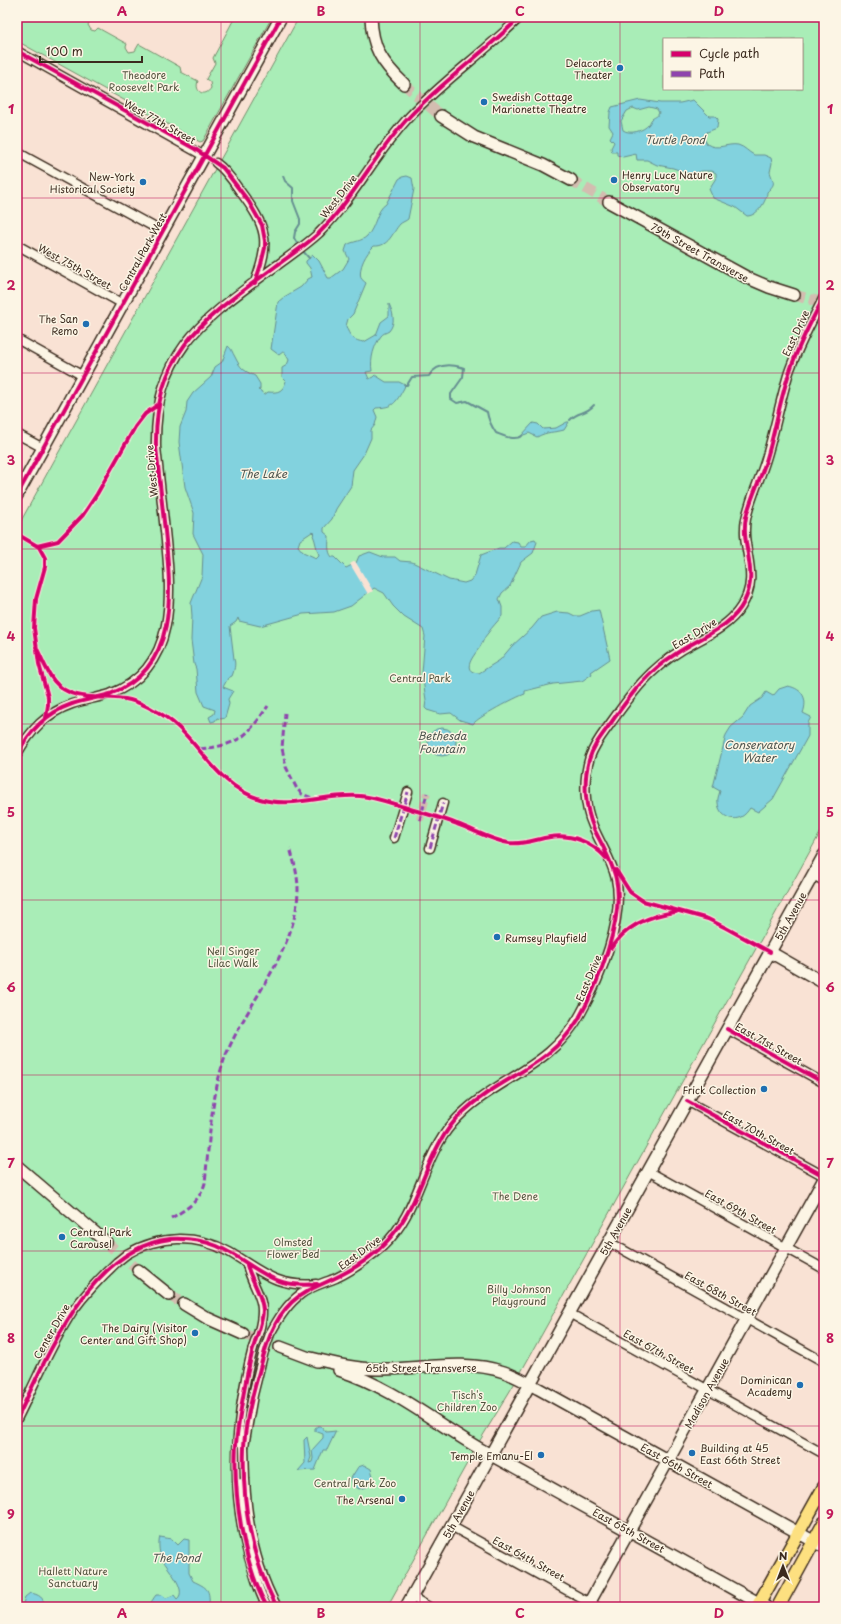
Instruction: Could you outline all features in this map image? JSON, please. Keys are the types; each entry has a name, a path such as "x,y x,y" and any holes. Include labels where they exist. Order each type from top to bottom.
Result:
{"main road":[{"name":"Central Park West","path":"17,495 281,17"},
{"path":"371,17 373,38 377,52 386,66 404,84"},
{"path":"441,116 474,137 543,166 571,180"},
{"name":"79th Street Transverse","path":"609,202 748,278 794,295"},
{"name":"5th Avenue","path":"409,1602 824,855"},
{"path":"770,952 824,983"},
{"path":"17,1166 106,1242"},
{"name":"Madison Avenue","path":"591,1606 629,1530 708,1390 824,1177"},
{"path":"138,1270 169,1295"},
{"path":"184,1304 212,1320 243,1334"},
{"name":"65th Street Transverse","path":"280,1347 371,1382 408,1402 490,1454"},
{"name":"65th Street Transverse","path":"311,1358 367,1369 468,1365 494,1369 530,1384"},
{"name":"East 66th Street","path":"530,1384 819,1544"},
{"name":"East 65th Street","path":"490,1454 629,1530 761,1606"},
{"path":"761,1606 798,1533 824,1487"},
{"path":"778,1607 819,1544 824,1523"}],"street":[{"name":"West Drive","path":"17,754 30,733 46,718 72,704 98,698 123,688 143,673 155,655 164,631 169,603 169,571 156,447 157,414 162,393 172,364 182,348 195,331 209,317 319,233 336,214 385,146 410,116 437,89 520,17"},
{"name":"West 77th Street","path":"17,51 204,156"},
{"path":"17,152 162,232"},
{"path":"219,166 249,202 262,225 266,241 263,259 255,283"},
{"name":"West 75th Street","path":"17,246 123,304"},
{"name":"East Drive","path":"276,1607 260,1572 253,1546 241,1479 240,1446 264,1351 270,1334 284,1311 302,1293 339,1276 359,1264 382,1246 397,1230 414,1200 436,1148 448,1129 476,1101 535,1064 555,1048 578,1020 607,953 614,927 618,891 611,863 590,818 586,800 586,783 592,751 638,685 651,672 677,652 729,621 737,613 745,600 749,589 751,573 745,535 747,516 765,462 791,368 800,344 824,297"},
{"path":"17,339 83,376"},
{"path":"17,434 43,448"},
{"path":"394,838 408,792"},
{"path":"430,848 443,804"},
{"path":"813,875 824,881"},
{"name":"East 71st Street","path":"727,1029 824,1083"},
{"name":"East 70th Street","path":"687,1101 824,1177"},
{"name":"East 69th Street","path":"648,1171 824,1269"},
{"name":"Center Drive","path":"18,1418 57,1337 72,1312 88,1292 117,1262 127,1254 147,1244 157,1241 188,1239 214,1245 231,1253 248,1265"},
{"name":"East 68th Street","path":"609,1242 824,1362"},
{"path":"248,1265 263,1274 284,1282 299,1284 321,1283"},
{"path":"240,1446 242,1400 253,1348 262,1316 262,1304 250,1276 248,1265"},
{"name":"East 67th Street","path":"569,1313 824,1454"},
{"path":"241,1479 240,1516 247,1554 267,1607"},
{"name":"East 64th Street","path":"451,1526 591,1606"},
{"path":"409,1602 429,1607"}],"green space":[{"name":"Theodore Roosevelt Park","path":"17,17 91,17 88,25 91,30 95,31 98,28 127,44 126,47 129,52 135,51 139,44 180,67 181,72 198,81 197,85 199,91 206,93 211,88 210,82 206,79 215,63 213,58 235,17 241,19 242,17 272,17 203,141 200,142 17,41"},
{"name":"Central Park","path":"299,17 824,17 824,826 516,1381 479,1442 387,1607 17,1607 17,528"}],"water":[{"name":"Turtle Pond","path":"640,100 660,103 680,103 693,100 709,116 715,116 718,119 717,128 707,132 703,136 707,144 715,147 738,145 754,155 764,155 771,158 772,163 770,172 773,185 767,192 761,207 755,213 747,216 735,207 713,198 709,189 716,178 716,173 712,171 702,171 690,174 673,168 657,165 647,160 637,160 636,154 623,157 617,155 617,152 612,152 611,148 614,142 610,138 613,132 609,126 612,107","holes":["649,107 657,109 659,113 644,129 637,132 623,130 621,121 627,111 633,108 638,110"]},
{"name":"The Lake","path":"407,176 412,178 414,189 408,219 400,224 387,242 379,246 374,246 368,253 362,265 360,274 361,279 366,283 353,314 348,319 346,326 352,337 364,342 376,335 381,322 389,316 389,304 393,314 393,325 389,331 383,334 375,348 372,357 372,371 366,372 369,379 375,375 386,382 399,382 405,385 393,404 387,407 376,408 374,410 377,417 375,425 371,430 371,438 364,454 353,470 351,486 336,509 332,519 324,528 324,532 329,536 330,555 335,557 346,568 356,563 359,556 370,552 383,557 395,557 400,561 412,562 449,580 464,583 470,581 475,575 481,555 499,548 504,548 512,541 518,542 521,547 525,547 531,540 535,539 537,542 533,553 521,562 510,586 502,593 499,599 502,607 502,616 472,658 469,666 470,670 479,673 500,660 541,617 557,612 580,616 599,610 610,659 591,672 592,674 582,681 553,684 525,691 525,694 489,712 473,724 460,720 451,713 440,714 425,708 426,700 422,673 425,636 423,629 404,617 393,606 384,593 374,588 351,606 334,612 303,614 260,626 239,621 238,618 236,622 230,626 235,663 234,670 232,676 228,678 223,687 233,691 228,699 229,704 225,718 217,718 215,721 211,722 209,717 214,714 215,710 204,706 198,692 191,640 191,603 202,576 203,554 193,534 194,513 185,487 179,442 180,427 186,412 187,402 193,393 211,377 215,367 222,362 228,346 241,367 245,371 255,376 260,384 260,389 258,390 264,395 268,392 278,392 282,389 286,381 282,377 282,368 287,365 289,360 284,351 279,355 271,349 278,302 301,287 308,279 312,277 310,268 306,261 313,255 319,261 328,278 331,278 343,269 349,259 345,251 347,245 367,236 380,210 386,204 399,179","holes":["312,532 315,533 313,535 319,555 316,558 303,552 298,546 300,540"]},
{"path":"569,422 564,430 547,433 537,437 529,433 521,436 533,423 538,424 543,429 556,428"},
{"name":"Conservatory Water","path":"788,686 793,687 803,695 805,703 803,713 811,717 808,723 808,736 773,799 758,812 750,808 741,817 733,819 730,818 721,811 718,800 720,791 713,787 726,735 731,727 743,717 750,706 762,698 766,692 773,696 779,689"},
{"name":"Bethesda Fountain","path":"442,728 452,732 456,742 452,752 442,756 432,752 428,742 432,732"},
{"path":"321,1426 326,1432 336,1431 327,1450 323,1450 315,1470 298,1471 305,1463 304,1440 307,1437 311,1457 309,1463 312,1462 313,1458 312,1450 323,1438 323,1434 315,1431 315,1428"},
{"path":"364,1465 371,1469 373,1476 367,1487 359,1489 353,1485 351,1478 358,1467"},
{"name":"The Pond","path":"160,1537 172,1539 178,1545 184,1539 189,1540 189,1573 193,1581 202,1585 207,1590 209,1596 209,1607 142,1607 143,1605 150,1603 156,1595 162,1595 166,1598 174,1595 177,1599 180,1595 180,1590 175,1578 161,1557 159,1547"},
{"path":"30,1593 41,1597 44,1604 43,1607 22,1607 25,1597"}],"pier":[{"path":"355,561 373,591 368,594 350,564"}],"waterway":[{"path":"283,176 285,181 293,188 293,201 300,219 300,224 295,232 294,238 299,247"},
{"path":"302,250 309,258"},
{"path":"405,385 407,385 412,377 429,376 439,367 452,365 464,368 463,377 451,394 451,399 457,403 467,401 487,412 490,423 496,433 512,438 522,436"},
{"path":"570,420 576,415 587,411 594,405"}],"tunnel":[{"path":"404,84 441,116"},
{"path":"571,180 609,202"},
{"path":"794,295 824,303"},
{"path":"420,820 427,793"},
{"path":"106,1242 138,1270"},
{"path":"169,1295 184,1304"},
{"path":"243,1334 280,1347"}],"marked path":[{"path":"200,749 224,745 240,738 247,733 268,706"},
{"path":"285,713 282,748 286,767 297,789 302,794 312,798"},
{"path":"394,838 408,792"},
{"path":"420,820 427,793"},
{"path":"430,848 443,803"},
{"path":"171,1218 192,1204 203,1189 205,1183 213,1105 224,1060 233,1039 280,956 289,935 295,913 298,890 297,874 290,848"}],"cycle path":[{"path":"17,495 281,17"},
{"path":"17,754 33,730 54,712 72,704 110,694 133,682 149,666 160,647 166,625 169,602 169,578 156,447 158,413 164,385 175,360 189,339 227,302 304,246 319,233 343,205 386,145 410,116 437,90 520,17"},
{"path":"17,51 195,149 223,168 249,202 262,225 265,248 255,283"},
{"path":"277,1607 261,1570 250,1530 244,1468 244,1448 249,1409 264,1353 271,1334 279,1317 292,1302 309,1290 354,1268 369,1258 388,1240 413,1203 441,1140 463,1112 493,1089 553,1050 578,1020 601,971 608,951 617,912 618,895 616,879 612,866 594,829 587,804 586,777 589,760 599,739 641,683 657,667 731,619 744,602 750,580 750,569 745,538 746,517 767,458 784,390 794,359 824,297"},
{"path":"37,546 58,541 83,515 97,494 135,427 145,414 159,404"},
{"path":"17,534 39,547 45,558 45,567 36,599 34,628 39,664 48,697 46,718"},
{"path":"36,647 51,677 62,688 70,693 80,696 130,700 152,709 168,718 181,730 228,782 243,792 260,799 273,802 298,802 347,796 366,797 382,800 444,819 502,842 524,843 558,836 574,838 588,844 606,858"},
{"path":"616,870 630,892 643,901 708,919 770,952"},
{"path":"611,948 624,933 639,922 666,913 676,912"},
{"path":"727,1029 824,1083"},
{"path":"687,1101 824,1176"},
{"path":"17,1419 42,1366 75,1309 94,1284 117,1262 142,1247 170,1239 200,1241 217,1246 274,1279 300,1285 317,1284"},
{"path":"247,1265 261,1298 263,1310 262,1320 254,1344 247,1375 239,1418 235,1464 236,1485 241,1528 246,1550 259,1590 267,1607"}],"place":[{"name":"Delacorte Theater","path":"620,68"},
{"name":"Swedish Cottage Marionette Theatre","path":"484,102"},
{"name":"Henry Luce Nature Observatory","path":"614,180"},
{"name":"New-York Historical Society","path":"143,182"},
{"name":"The San Remo","path":"86,324"},
{"name":"Rumsey Playfield","path":"497,937"},
{"name":"Frick Collection","path":"764,1089"},
{"name":"Central Park Carousel","path":"62,1237"},
{"name":"The Dairy (Visitor Center and Gift Shop)","path":"195,1333"},
{"name":"Dominican Academy","path":"800,1385"},
{"name":"Building at 45 East 66th Street","path":"692,1453"},
{"name":"Temple Emanu-El","path":"541,1455"},
{"name":"The Arsenal","path":"402,1499"}],"park label":[{"name":"Nell Singer Lilac Walk","path":"233,956"},
{"name":"The Dene","path":"515,1195"},
{"name":"Olmsted Flower Bed","path":"293,1246"},
{"name":"Billy Johnson Playground","path":"519,1294"},
{"name":"Tisch's Children Zoo","path":"467,1400"},
{"name":"Central Park Zoo","path":"355,1482"},
{"name":"Hallett Nature Sanctuary","path":"73,1576"}]}
